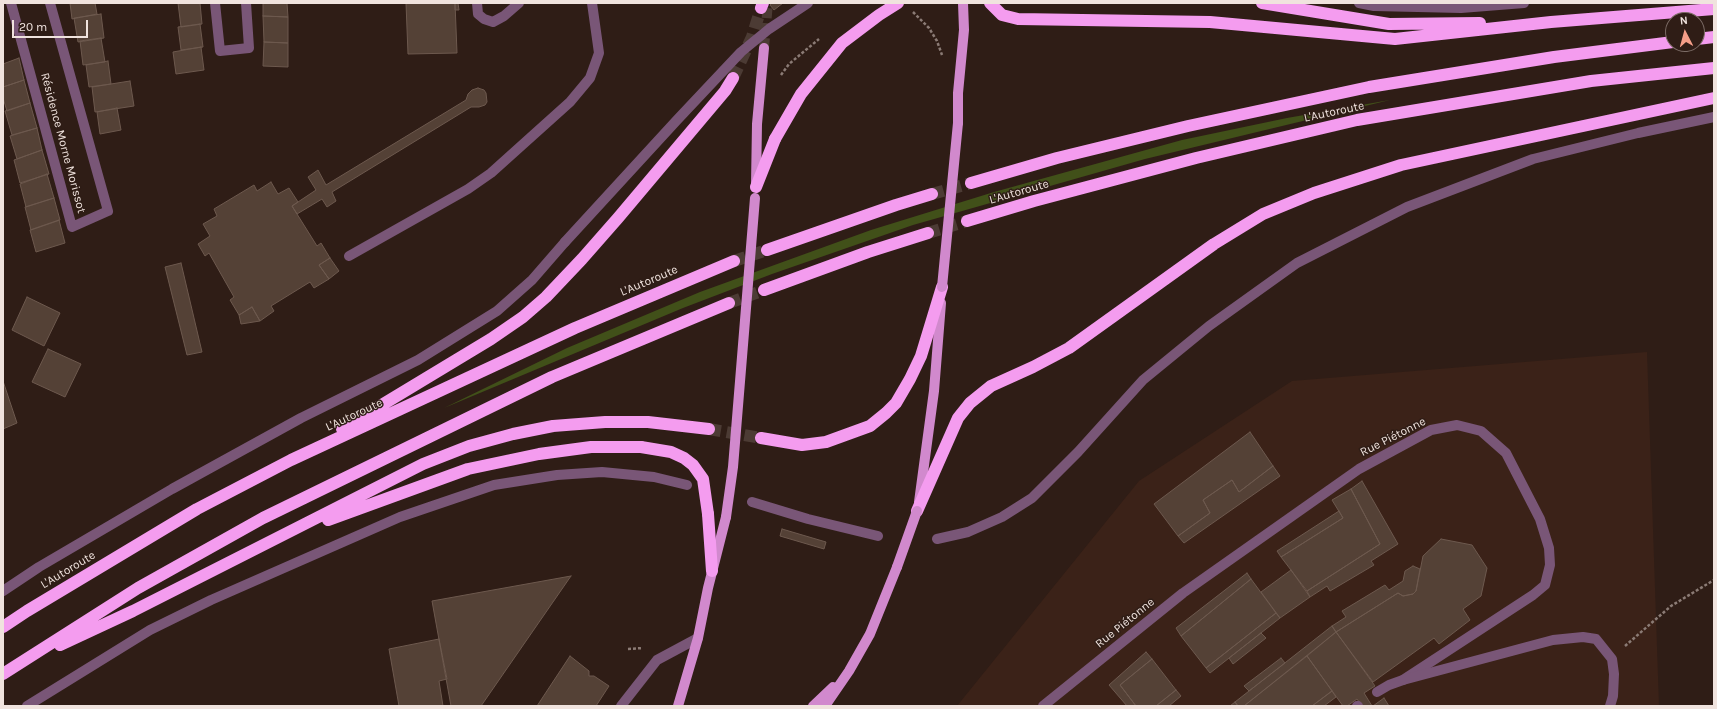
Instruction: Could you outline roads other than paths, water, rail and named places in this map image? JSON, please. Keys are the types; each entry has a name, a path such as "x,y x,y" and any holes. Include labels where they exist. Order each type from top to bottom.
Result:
{"highway":[{"path":"756,192 775,139 800,94 842,43 898,3"},
{"path":"990,3 1002,15 1018,19 1210,22 1395,38 1551,22 1714,9"},
{"path":"1262,3 1389,24 1551,22"},
{"name":"L'Autoroute","path":"971,183 1057,158 1188,126 1370,87 1554,56 1665,43"},
{"name":"L'Autoroute","path":"967,221 1034,201 1196,158 1357,120 1591,81 1714,68"},
{"path":"291,460 491,339 523,317 582,259 618,218 725,91 732,78"},
{"path":"917,512 958,418 970,403 991,386 1033,368 1069,348 1214,244 1263,214 1314,193 1401,165 1714,98"},
{"path":"767,250 932,194"},
{"path":"764,290 868,252 928,234"},
{"name":"L'Autoroute","path":"3,627 27,610 197,509 291,460 575,328 734,261"},
{"path":"760,438 802,445 826,442 870,426 886,413 896,403 921,356 942,287"},
{"path":"7,671 138,588 263,518 552,377 729,302"},
{"path":"7,671 133,611 423,464 469,446 513,434 553,426 605,422 648,422 709,428"},
{"path":"278,538 468,469 539,454 592,447 641,447 671,452 684,458 693,465 703,479 708,514 712,571"}],"main road":[{"path":"825,706 849,671 870,634 917,512 934,391 942,287 958,123 958,93 964,30 963,3"},
{"path":"678,706 698,638 712,571 726,517 733,467 756,192 757,124 764,48"},
{"path":"814,706 849,671"}],"street":[{"name":"Résidence Morne Morissot","path":"11,3 72,228 108,211 50,3"},
{"path":"215,3 220,51 249,48 246,3"},
{"path":"477,3 478,14 484,19 493,22 504,16 519,3"},
{"path":"350,256 468,189 491,173 570,102 590,78 599,53 592,3"},
{"path":"3,591 39,567 179,485 301,418 418,360 497,311 532,280 565,242 741,52 769,29 808,3"},
{"path":"1359,3 1374,6 1461,8 1524,3"},
{"path":"937,539 968,532 1002,517 1032,498 1078,452 1143,380 1209,326 1297,263 1407,207 1533,159 1638,133 1714,117"},
{"name":"Rue Piétonne","path":"1043,706 1184,593 1359,469 1431,430 1457,425 1481,431 1506,453 1540,519 1549,548 1550,565 1545,585 1533,595 1403,680 1389,685 1377,692"},
{"path":"28,706 150,630 211,600 400,517 494,485 557,474 602,472 654,477 687,485"},
{"path":"752,502 808,519 878,536"},
{"path":"1403,680 1553,640 1583,637 1596,639 1612,659 1614,674 1613,696 1610,706"},
{"path":"621,706 657,660 698,638"}],"tunnel":[{"path":"764,48 768,3"},
{"path":"733,78 752,37 761,8"},
{"path":"932,194 971,183"},
{"path":"928,233 967,221"},
{"path":"734,261 767,250"},
{"path":"729,303 764,290"},
{"path":"709,429 761,438"}]}
